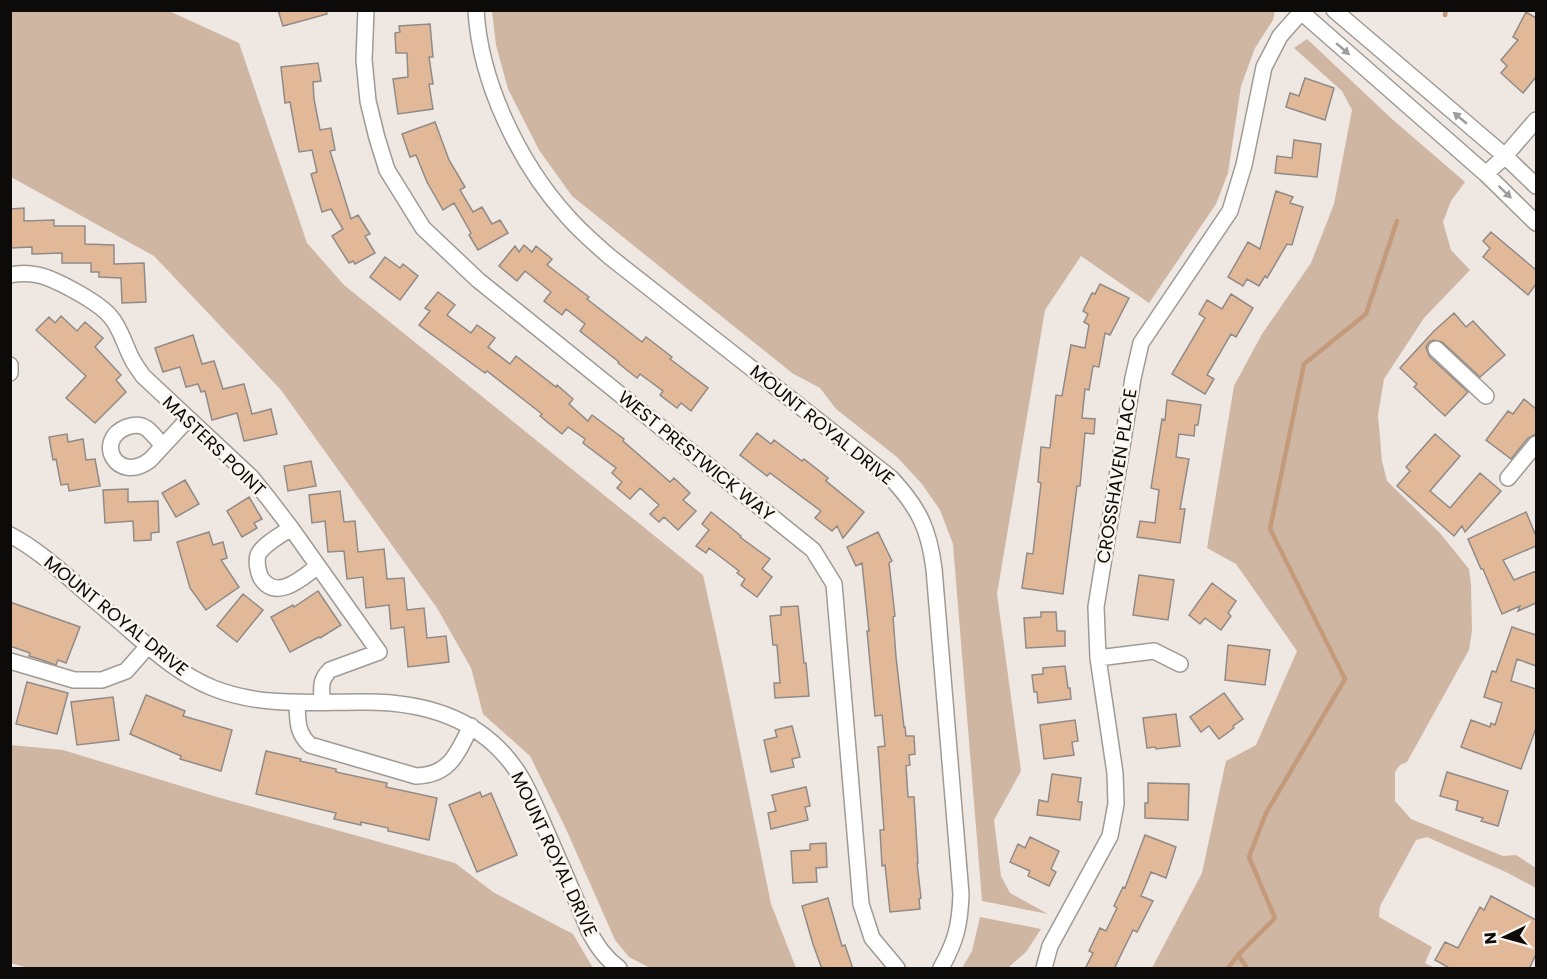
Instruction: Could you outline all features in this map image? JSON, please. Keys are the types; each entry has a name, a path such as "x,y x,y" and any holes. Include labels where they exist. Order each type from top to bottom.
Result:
{"street":[{"name":"WEST PRESTWICK WAY","path":"366,10 364,60 368,101 376,138 387,170 423,228 478,280 813,550 834,584 861,904 872,938 897,969"},
{"name":"MOUNT ROYAL DRIVE","path":"476,10 480,45 487,71 507,125 534,171 567,216 610,257 891,478 906,495 925,527 932,547 961,894 957,933 941,969"},
{"path":"1334,10 1505,156 1536,186"},
{"path":"1301,11 1486,174 1536,223"},
{"name":"CROSSHAVEN PLACE","path":"1044,969 1050,946 1110,836 1116,804 1115,773 1098,658 1096,607 1133,378 1142,343 1230,212 1244,165 1264,67 1280,36 1301,11"},
{"path":"1486,174 1536,120"},
{"name":"MASTERS POINT","path":"10,276 20,273 38,275 97,304 110,316 120,331 132,359 143,376 251,477 291,528 379,652 330,670 321,682 322,702"},
{"path":"1436,349 1486,396"},
{"path":"10,365 10,373"},
{"path":"163,445 188,419"},
{"path":"1508,478 1536,444"},
{"path":"291,528 266,544 258,555 257,568 262,580 272,588 285,588 297,583 318,566"},
{"name":"MOUNT ROYAL DRIVE","path":"10,535 41,554 164,659 187,675 213,688 238,696 297,703 381,701 404,704 444,713 471,726 503,753 519,773 589,931 608,960 619,969"},
{"path":"10,662 74,680 102,680 126,671 148,646"},
{"path":"1098,658 1154,651 1180,664"},
{"path":"297,703 299,728 303,738 310,745 416,776 428,776 450,764 471,726"}],"shaded area":[{"path":"10,11 169,11 239,43 307,243 344,285 703,575 771,904 796,968 650,968 629,957 615,940 566,829 530,756 483,714 471,668 437,608 281,390 154,256 11,177"},
{"path":"492,11 1275,11 1273,20 1255,48 1241,86 1228,173 1216,204 1149,303 1081,256 1045,310 997,594 1021,771 994,820 1001,876 1010,893 1048,914 982,901 953,544 940,510 922,484 897,457 836,409 820,388 792,373 572,196 539,150 508,89 496,45"},
{"path":"1307,39 1392,119 1465,182 1451,201 1443,222 1451,250 1470,270 1424,318 1384,379 1378,415 1382,461 1387,481 1440,533 1469,569 1471,585 1472,631 1469,650 1407,762 1400,765 1395,772 1395,801 1411,819 1503,856 1516,855 1536,868 1536,888 1427,837 1416,840 1380,906 1379,917 1432,947 1425,963 1435,968 1152,968 1202,873 1226,761 1256,745 1297,651 1236,564 1207,548 1234,386 1262,334 1311,263 1334,204 1352,110 1342,91 1294,48"},
{"path":"11,745 63,750 217,797 455,863 493,892 573,934 593,968 28,968 11,963"},
{"path":"980,917 1041,929 1026,952 1009,968 962,968 972,951"}],"building":[{"path":"278,10 326,10 327,14 283,26"},
{"path":"1526,12 1536,18 1536,77 1523,93 1501,73 1507,66 1501,60 1518,40 1513,37"},
{"path":"430,24 433,57 429,57 433,84 429,84 433,109 398,114 393,79 408,77 407,53 396,53 395,33 400,32 399,26"},
{"path":"318,63 321,81 313,82 320,130 331,128 335,150 330,151 351,219 358,215 370,234 365,236 375,253 355,264 353,261 349,263 332,236 343,229 331,209 322,212 311,174 317,172 312,150 299,152 290,102 285,103 281,67"},
{"path":"1305,78 1334,88 1325,120 1286,107 1290,93 1299,96"},
{"path":"435,122 449,160 465,187 460,190 473,212 482,207 492,224 500,220 508,233 478,250 454,203 443,210 427,182 416,155 410,157 402,134"},
{"path":"1294,140 1321,144 1317,177 1275,173 1277,156 1292,158"},
{"path":"1276,191 1293,197 1290,203 1303,207 1292,245 1287,244 1267,278 1265,276 1259,286 1247,279 1243,286 1228,277 1248,242 1260,249"},
{"path":"24,208 24,221 54,220 54,226 85,226 85,244 114,245 114,264 144,263 146,302 122,303 121,278 99,277 99,272 91,272 91,263 62,263 62,253 32,254 32,247 10,248 10,209"},
{"path":"1491,232 1536,270 1536,284 1528,295 1483,257 1490,248 1483,241"},
{"path":"524,245 532,252 536,246 552,259 547,265 589,297 587,299 642,342 646,337 708,388 691,411 681,403 677,408 660,395 663,391 640,374 637,378 618,363 580,331 585,324 566,309 562,315 544,301 551,292 525,271 517,281 499,266 515,246 519,252"},
{"path":"385,257 400,268 403,264 418,276 400,300 370,277"},
{"path":"1100,284 1129,298 1110,335 1105,333 1099,367 1093,366 1089,390 1085,389 1082,418 1095,419 1094,434 1085,433 1080,486 1077,486 1063,594 1022,588 1027,553 1033,554 1041,483 1038,482 1041,447 1050,448 1056,395 1062,396 1071,345 1085,348 1089,325 1084,322 1088,314 1083,311 1092,293 1095,294"},
{"path":"438,292 455,305 447,315 471,333 477,325 495,338 488,347 510,364 516,356 556,387 557,385 573,399 569,404 588,421 592,415 624,439 623,441 670,482 674,478 690,493 683,500 696,511 678,530 664,517 659,522 650,514 659,505 640,488 630,499 617,488 622,482 612,473 616,468 583,443 585,439 568,427 562,434 540,416 542,414 487,371 485,373 419,325 430,311 425,308"},
{"path":"1231,294 1253,308 1236,337 1231,334 1207,375 1214,379 1205,394 1172,374 1205,318 1199,314 1207,300 1222,309"},
{"path":"1454,313 1466,327 1473,321 1505,355 1480,377 1442,342 1434,340 1429,342 1426,347 1429,356 1468,392 1445,416 1414,387 1417,384 1400,368"},
{"path":"61,316 77,331 85,322 103,338 95,347 121,375 116,380 126,392 95,423 66,398 86,376 36,330 49,317 55,323"},
{"path":"193,335 202,364 214,361 223,389 244,384 252,414 271,409 277,434 244,441 237,413 212,420 205,391 201,392 198,384 186,387 180,367 163,372 155,348"},
{"path":"1524,399 1536,409 1536,434 1528,438 1511,459 1486,440 1508,411 1513,414"},
{"path":"1167,400 1201,405 1194,436 1179,434 1176,457 1189,459 1180,509 1185,509 1180,543 1137,537 1140,521 1155,523 1159,490 1151,488"},
{"path":"757,433 771,444 774,440 802,461 804,459 828,478 826,481 864,512 843,538 837,526 832,531 815,518 821,511 770,473 767,476 740,455"},
{"path":"67,434 68,442 83,439 86,460 95,459 100,486 69,491 68,484 61,485 49,437"},
{"path":"1435,434 1460,456 1430,491 1450,508 1480,473 1501,491 1465,532 1462,526 1454,536 1397,486 1410,471 1406,467"},
{"path":"311,461 316,486 288,491 284,466"},
{"path":"185,480 199,504 176,517 162,493"},
{"path":"128,489 128,502 158,501 159,532 151,533 151,540 134,541 133,521 105,523 103,490"},
{"path":"340,491 344,522 355,521 358,552 384,549 387,579 404,578 407,610 424,608 427,638 446,636 449,662 408,667 404,627 391,629 389,605 366,608 363,577 347,579 344,551 328,552 325,521 312,523 309,495"},
{"path":"249,497 262,519 254,523 257,528 242,537 227,511"},
{"path":"711,512 770,559 762,569 772,577 757,597 741,585 745,579 737,573 739,571 709,548 706,553 696,546 709,530 702,524"},
{"path":"1526,512 1536,536 1536,546 1503,560 1514,580 1536,571 1536,603 1518,611 1520,606 1502,614 1468,539"},
{"path":"209,532 213,545 223,542 227,558 221,560 239,587 206,610 190,588 177,542"},
{"path":"878,532 892,561 889,563 904,727 906,736 914,736 915,754 909,755 910,765 906,766 908,797 914,797 921,898 919,899 920,909 890,912 885,865 882,866 880,830 884,830 878,747 885,746 882,715 875,716 862,563 856,566 847,547"},
{"path":"1139,575 1174,580 1168,620 1133,615"},
{"path":"1212,583 1236,601 1228,613 1231,616 1221,630 1205,618 1200,624 1189,615"},
{"path":"318,591 341,625 290,652 271,617 293,605 294,607"},
{"path":"243,594 263,610 237,642 217,626"},
{"path":"10,602 80,627 66,663 58,660 56,665 29,656 30,653 10,646"},
{"path":"798,606 809,696 775,698 774,683 780,683 777,645 773,645 770,616 781,615 781,607"},
{"path":"1041,612 1056,612 1057,631 1065,631 1065,646 1026,648 1024,618 1041,617"},
{"path":"1512,627 1536,635 1536,666 1517,659 1511,681 1536,689 1536,728 1521,769 1461,747 1471,720 1490,727 1491,723 1495,725 1502,703 1484,697 1492,671 1496,672"},
{"path":"1228,645 1270,650 1265,685 1225,680"},
{"path":"1065,666 1071,699 1038,703 1032,675 1043,674 1043,668"},
{"path":"27,682 68,693 57,734 16,724"},
{"path":"1224,693 1243,719 1219,739 1209,726 1201,732 1190,717"},
{"path":"146,695 185,711 183,716 232,730 221,771 180,759 181,756 130,734"},
{"path":"113,697 119,740 77,745 71,702"},
{"path":"1176,714 1180,746 1147,748 1143,718"},
{"path":"1075,720 1078,741 1072,742 1074,755 1044,759 1040,725"},
{"path":"792,726 800,757 792,759 794,767 771,772 764,740 777,737 775,730"},
{"path":"266,751 336,769 336,772 387,783 386,787 437,798 429,840 361,822 361,825 334,819 336,813 256,794"},
{"path":"1447,772 1508,791 1498,826 1481,821 1483,818 1456,810 1458,801 1440,796"},
{"path":"1052,774 1081,778 1078,802 1082,802 1080,820 1037,815 1039,800 1048,802"},
{"path":"1148,783 1189,784 1188,820 1145,818"},
{"path":"806,787 810,806 805,807 808,820 771,829 768,813 776,811 772,795"},
{"path":"480,792 482,797 491,793 517,855 477,872 449,805"},
{"path":"1145,835 1176,847 1166,878 1151,872 1141,896 1153,901 1137,932 1133,930 1114,969 1085,969 1093,953 1089,951 1100,928 1106,931 1117,908 1114,906 1123,887 1125,888"},
{"path":"1030,837 1059,851 1051,869 1056,872 1049,886 1028,876 1030,871 1010,862 1018,844 1025,848"},
{"path":"826,843 827,867 816,868 817,882 793,883 791,851 810,850 810,844"},
{"path":"1491,896 1536,920 1536,954 1529,969 1451,969 1435,960 1445,942 1458,948 1480,907 1484,910"},
{"path":"828,898 842,946 845,945 853,969 822,969 813,944 802,906"}],"waterway":[{"path":"1445,15 1446,10"},
{"path":"1247,968 1238,955 1275,918 1249,857 1266,813 1345,679 1270,529 1304,364 1366,314 1397,221"},
{"path":"1228,968 1238,955"}]}
